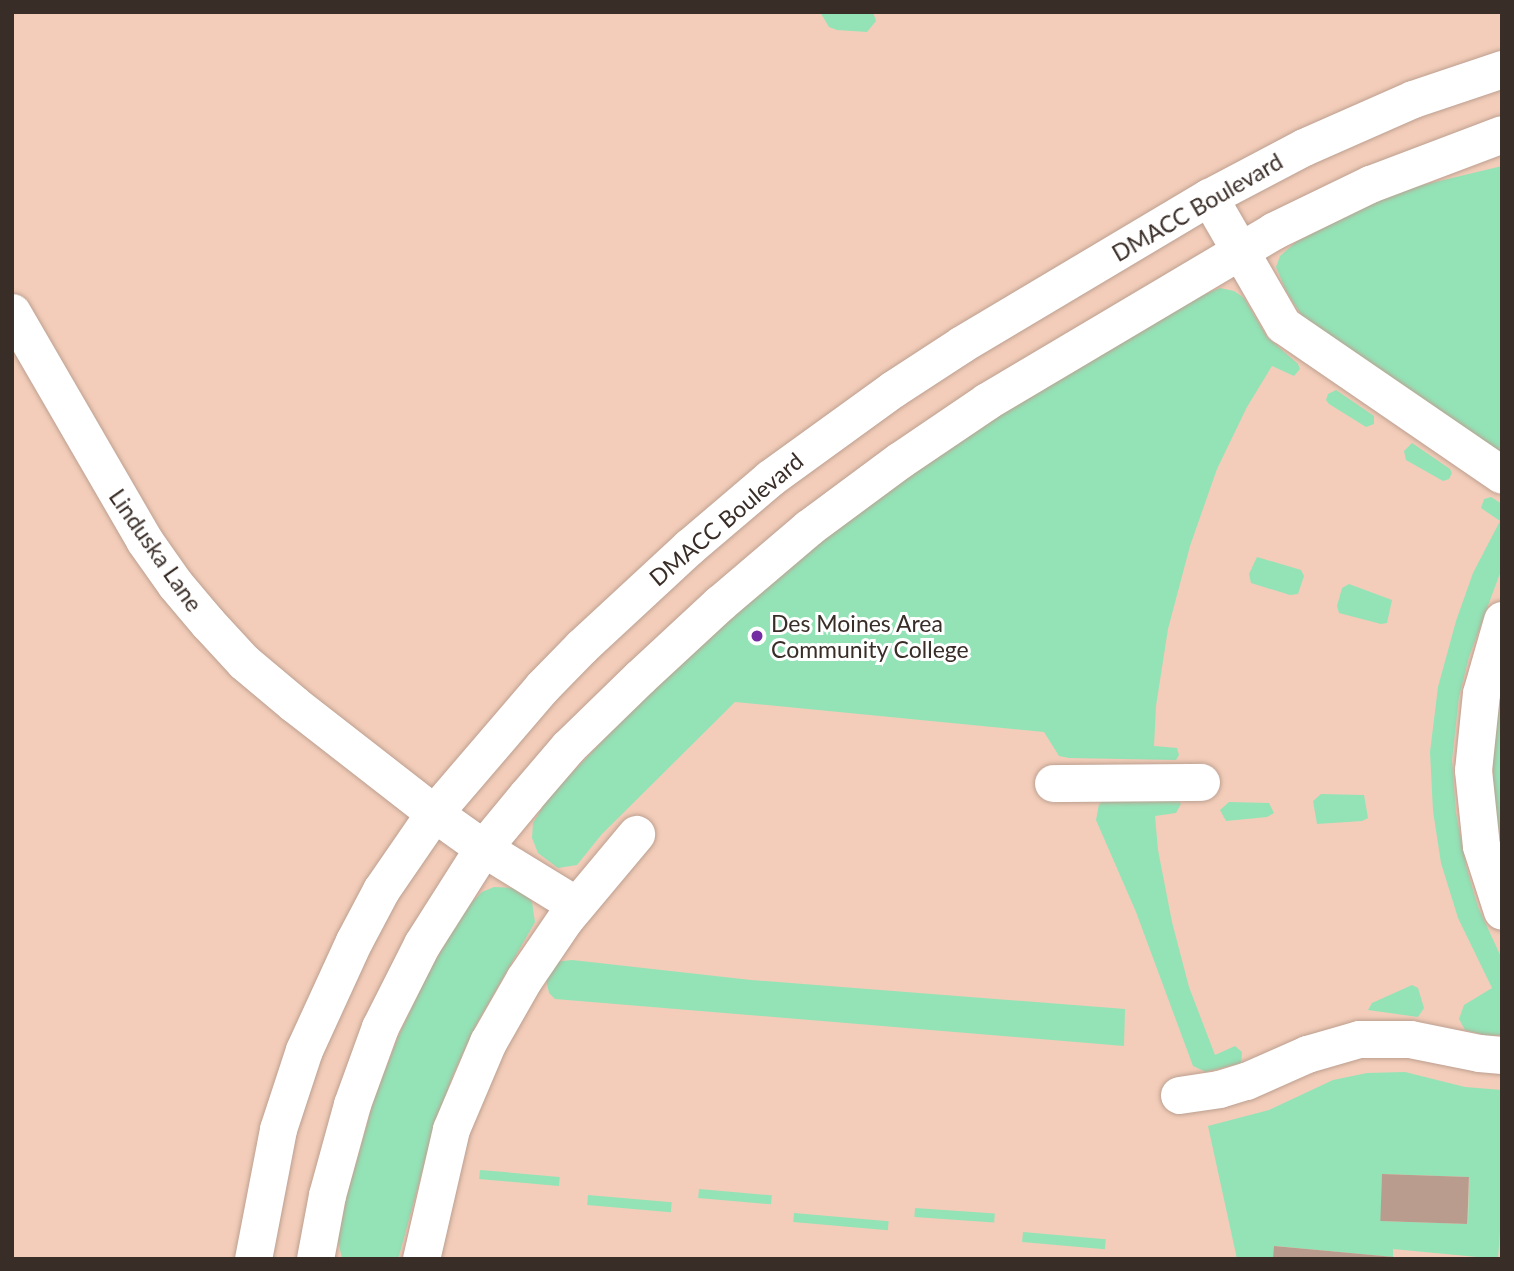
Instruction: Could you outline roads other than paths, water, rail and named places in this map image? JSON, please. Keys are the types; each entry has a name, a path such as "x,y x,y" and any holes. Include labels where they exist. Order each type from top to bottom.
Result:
{"street":[{"name":"DMACC Boulevard","path":"253,1259 259,1216 278,1129 304,1049 329,992 376,900 434,813 516,716 582,646 688,547 770,478 892,389 962,344 1209,197 1349,126 1413,99 1502,69"},
{"path":"315,1259 342,1136 380,1027 422,944 483,848 568,747 720,603 808,528 900,460 987,401 1273,231 1370,184 1502,134"},
{"path":"1209,197 1283,325 1502,475"},
{"name":"Linduska Lane","path":"12,312 144,540 191,604 244,662 434,813 483,848 576,905"},
{"path":"1502,620 1481,692 1474,769 1481,846 1502,911"},
{"path":"1052,783 1201,782"},
{"path":"421,1259 451,1129 467,1084 524,979 576,905 636,834"},
{"path":"1179,1095 1219,1089 1246,1081 1307,1054 1359,1039 1410,1039 1502,1055"}],"place":[{"name":"Des Moines Area Community College","path":"757,636"}]}
